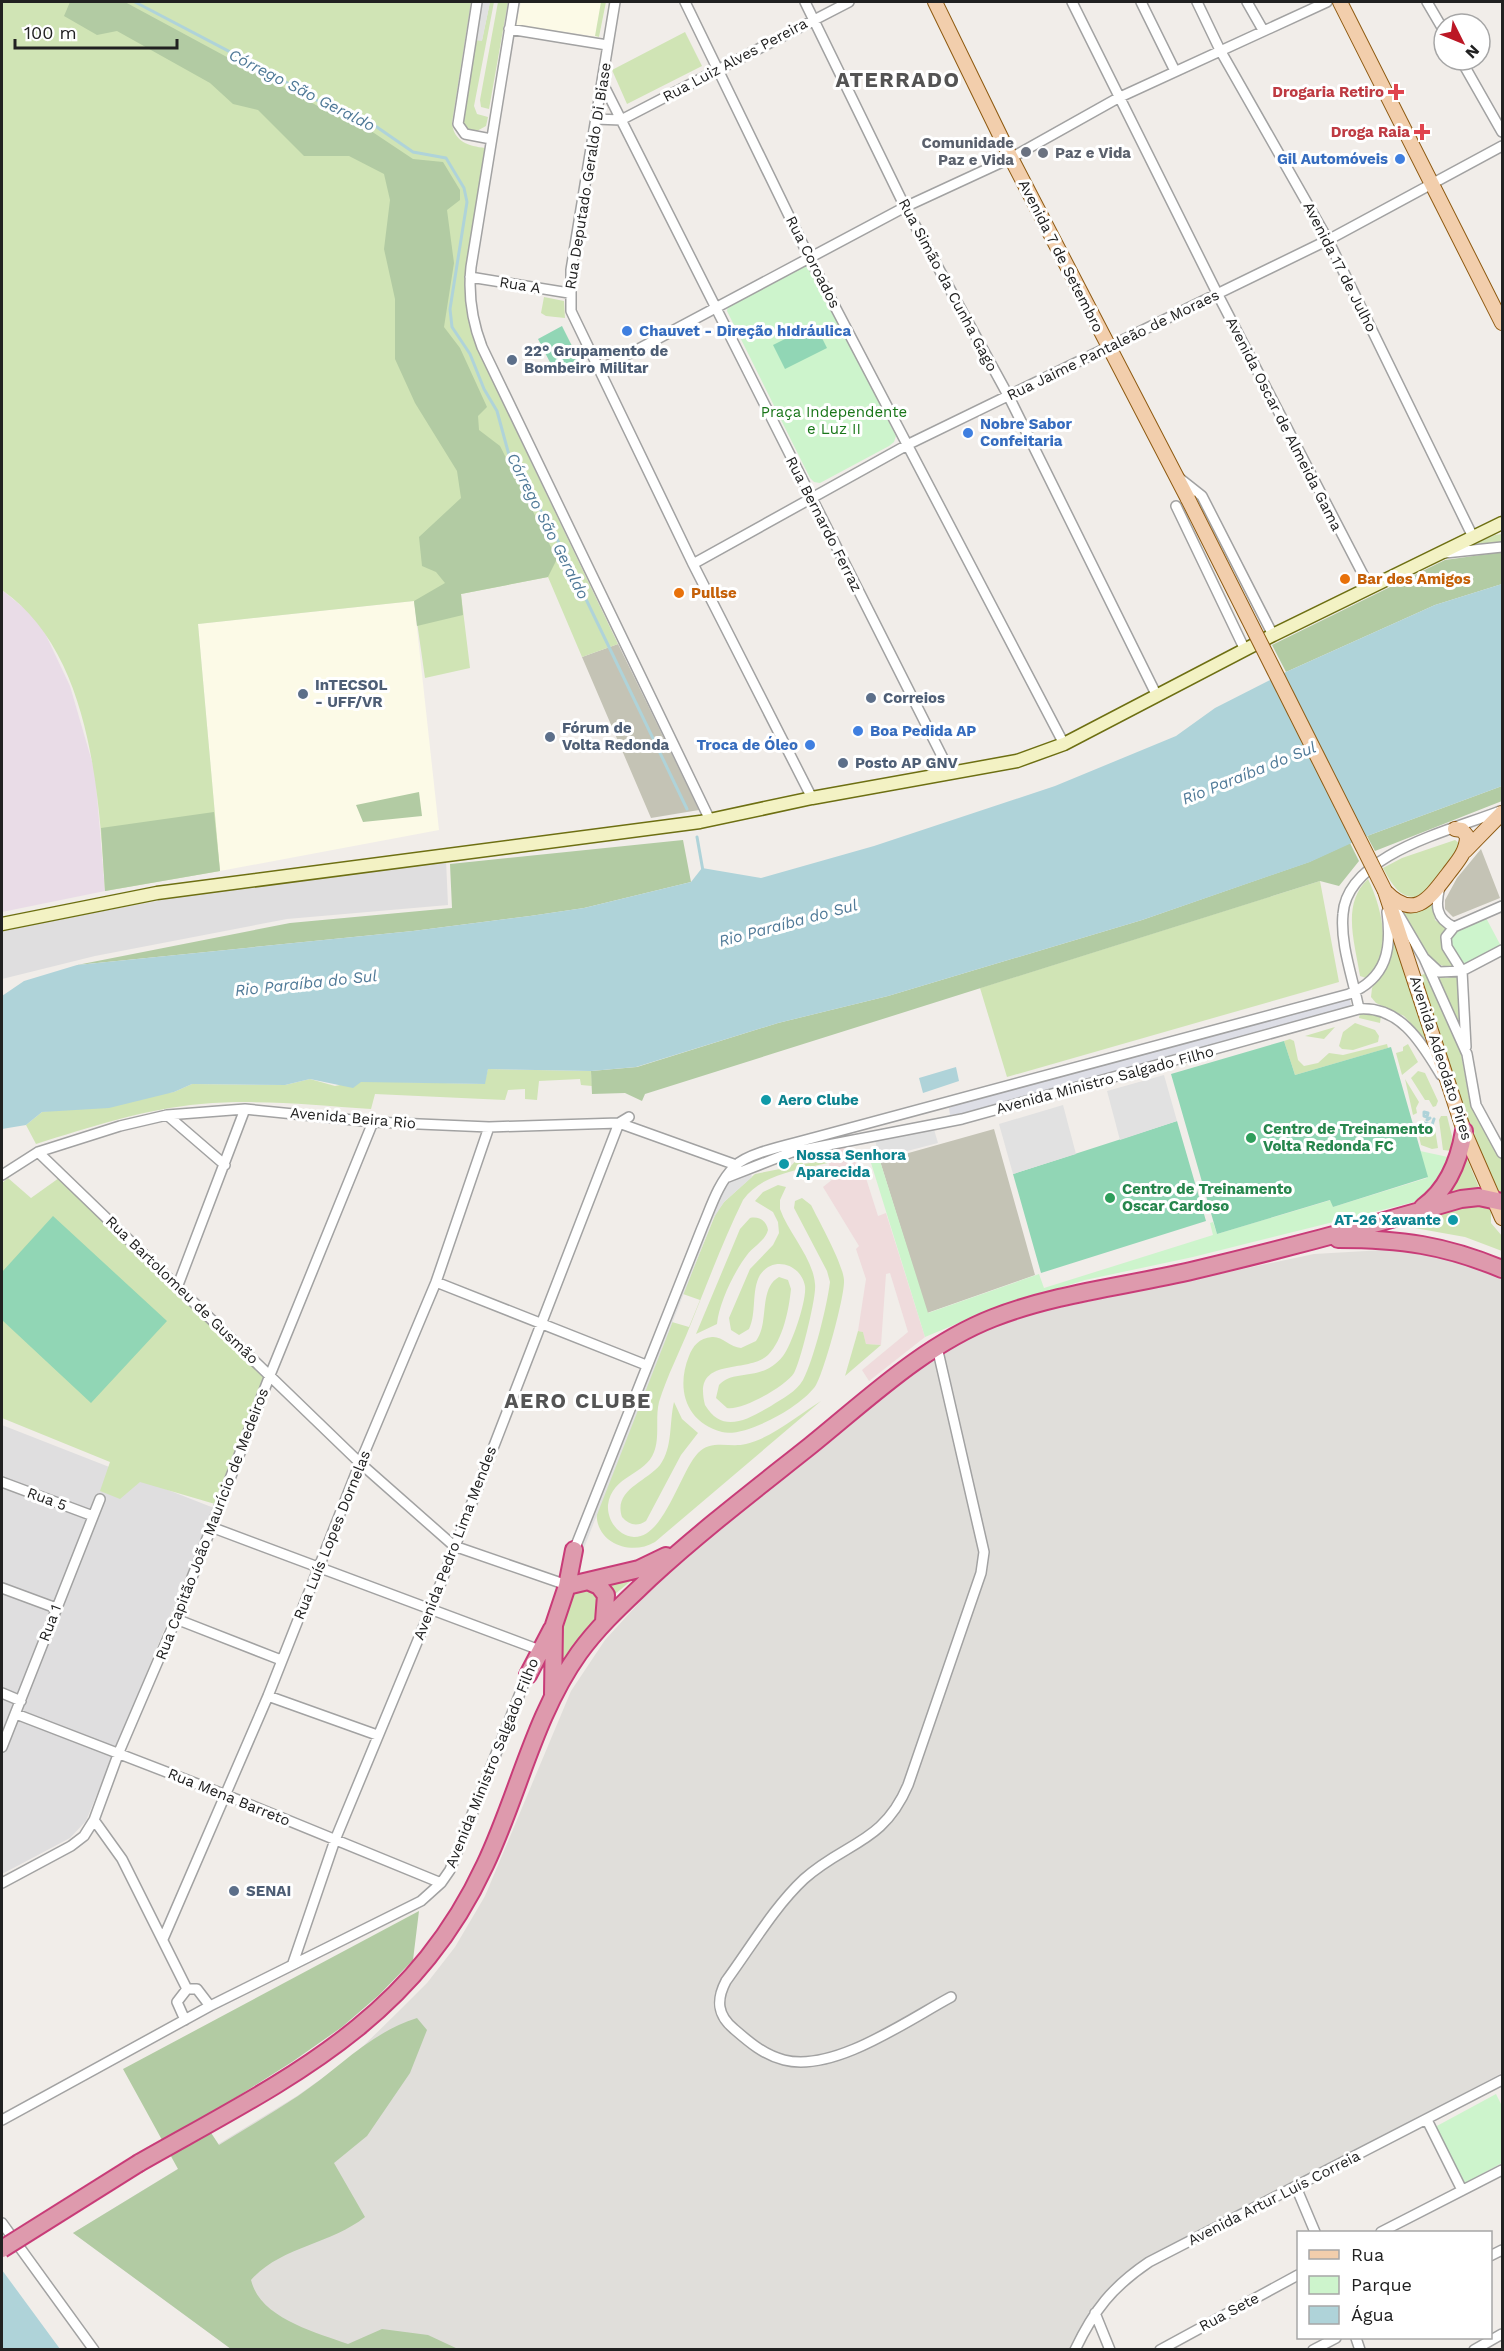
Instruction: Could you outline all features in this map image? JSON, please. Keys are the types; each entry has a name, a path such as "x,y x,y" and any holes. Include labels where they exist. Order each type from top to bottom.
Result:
{"highway":[{"path":"1416,1212 1437,1195 1449,1178 1460,1152 1464,1131"},
{"path":"2,2249 139,2163 306,2068 374,2015 413,1976 444,1938 478,1881 553,1695 579,1653 604,1621 689,1542 937,1347 974,1326 1012,1311 1196,1270 1471,1197 1498,1201"},
{"path":"1313,1239 1372,1239 1433,1245 1503,1269"},
{"path":"564,1585 590,1582 639,1569 689,1542"},
{"path":"553,1695 554,1625 574,1550"},
{"path":"590,1582 599,1586 606,1595 604,1621"},
{"path":"528,1675 554,1625"}],"main road":[{"name":"Avenida 7 de Setembro","path":"935,2 1011,158 1176,475 1385,891"},
{"path":"1340,2 1503,323"},
{"path":"1385,891 1396,902 1414,905 1429,898 1466,851 1503,812"},
{"path":"1455,829 1462,830 1467,836 1466,851"},
{"name":"Avenida Adeodato Pires","path":"1385,891 1464,1131 1498,1201 1503,1218"}],"street":[{"path":"477,2 458,124 465,134 491,139"},
{"path":"514,2 470,277 471,308 482,347 705,821"},
{"name":"Rua Deputado Geraldo Di Biase","path":"615,2 569,293 574,321 693,564 812,798"},
{"name":"Rua Coroados","path":"685,2 810,259 909,444 1064,744"},
{"name":"Rua Simão da Cunha Gago","path":"805,2 905,207 1008,397 1157,696"},
{"name":"Rua Luiz Alves Pereira","path":"621,120 849,2"},
{"name":"Avenida Oscar de Almeida Gama","path":"1072,2 1217,293 1370,588"},
{"path":"1141,2 1175,71"},
{"name":"Avenida 17 de Julho","path":"1197,2 1220,50 1328,240 1473,537"},
{"path":"1247,2 1263,30"},
{"path":"599,370 905,207 1011,158 1118,98 1326,2"},
{"path":"509,29 607,45"},
{"path":"1468,72 1503,132"},
{"name":"Rua Bernardo Ferraz","path":"602,82 950,772"},
{"path":"596,119 621,120"},
{"name":"Rua Jaime Pantaleão de Moraes","path":"693,564 909,444 1328,240 1430,183 1503,146"},
{"name":"Rua A","path":"470,277 569,293"},
{"name":"Avenida 7 de Setembro","path":"1176,475 1202,496 1273,636"},
{"path":"1176,506 1245,650"},
{"path":"2,924 157,893 705,821 812,798 1017,761 1064,744 1245,650 1503,523"},
{"path":"1442,553 1503,547"},
{"path":"1359,1009 1342,926 1343,906 1349,889 1361,875 1382,859 1503,812"},
{"path":"1441,883 1438,913 1443,921 1454,927"},
{"path":"1385,891 1424,958 1467,1054"},
{"name":"Avenida Ministro Salgado Filho","path":"574,1550 702,1228 726,1178 736,1165 749,1158 813,1138 1356,991 1366,986 1375,977 1386,954 1389,930 1385,891"},
{"path":"1503,906 1454,927 1448,934 1446,943 1462,971 1467,1054 1473,1097 1503,1154"},
{"path":"1424,958 1439,972 1462,971 1503,950"},
{"name":"Avenida Ministro Salgado Filho","path":"726,1178 792,1152 962,1119 1359,1009 1384,1013 1412,1031 1449,1089"},
{"path":"178,1285 245,1109"},
{"name":"Avenida Beira Rio","path":"2,1175 38,1152 120,1126 167,1115 245,1109 373,1122 489,1127 619,1123 736,1165"},
{"path":"167,1115 225,1165"},
{"path":"619,1123 629,1117"},
{"name":"Rua Capitão João Maurício de Medeiros","path":"2,1883 70,1846 84,1836 94,1820 119,1752 176,1619 270,1375 373,1122"},
{"name":"Avenida Pedro Lima Mendes","path":"293,1963 335,1840 430,1611 619,1123"},
{"name":"Rua Luís Lopes Dornelas","path":"163,1939 268,1696 360,1463 436,1282 489,1127"},
{"name":"Rua Bartolomeu de Gusmão","path":"38,1152 360,1463 454,1546 564,1585"},
{"path":"710,1157 726,1178"},
{"path":"436,1282 646,1365"},
{"path":"937,1347 984,1552 983,1566 968,1614 908,1785 897,1808 870,1837 823,1865 802,1881 726,1981 718,2001 722,2016 727,2023 758,2049 783,2060 797,2062 827,2058 859,2046 951,1997"},
{"name":"Rua 5","path":"2,1482 93,1516"},
{"name":"Rua 1","path":"2,1747 100,1498"},
{"path":"211,1527 430,1611 537,1649"},
{"name":"Avenida Ministro Salgado Filho","path":"2,2120 210,2006 421,1901 441,1883 450,1870 564,1585"},
{"path":"2,1588 56,1608"},
{"path":"176,1619 281,1660"},
{"path":"2,1693 21,1701"},
{"path":"268,1696 377,1735"},
{"name":"Rua Mena Barreto","path":"16,1714 119,1752 441,1883"},
{"path":"94,1820 122,1859 187,1989"},
{"path":"187,1989 197,1989 210,2006"},
{"path":"185,2020 177,2002 187,1989"},
{"name":"Avenida Artur Luís Correia","path":"1075,2349 1095,2313 1112,2290 1149,2262 1501,2084"},
{"path":"1427,2120 1462,2190"},
{"path":"1383,2231 1462,2190 1501,2173"},
{"path":"1296,2187 1315,2231"},
{"path":"2,2223 94,2349"},
{"name":"Rua Sete","path":"1160,2349 1297,2277"},
{"path":"1095,2313 1110,2349"},
{"path":"1474,2349 1503,2334"},
{"path":"1313,2349 1332,2339"}],"shaded area":[{"path":"480,2 490,2 482,41 473,40"},
{"path":"521,2 606,2 599,37 516,25"},
{"path":"2,590 30,613 43,629 70,686 95,772 105,891 2,912"},
{"path":"414,601 439,830 220,871 198,624"},
{"path":"618,644 699,810 651,818 582,657"},
{"path":"1481,849 1500,898 1453,917 1445,909 1445,900 1457,878"},
{"path":"446,860 448,905 287,919 95,956 2,979 2,930 210,891"},
{"path":"1349,994 1352,1011 1013,1105 950,1115 949,1108 1009,1085"},
{"path":"1164,1075 1177,1121 1120,1140 1107,1091"},
{"path":"1063,1105 1076,1154 1013,1174 999,1124"},
{"path":"933,1126 938,1143 880,1158 874,1137"},
{"path":"994,1129 1035,1275 927,1313 880,1161"},
{"path":"847,1148 859,1156 878,1216 886,1213 925,1337 869,1381 862,1370 908,1332 890,1273 886,1274 881,1345 866,1344 863,1332 858,1331 866,1279 856,1249 859,1246 823,1187 833,1179 828,1161 806,1163 805,1153"},
{"path":"750,1170 752,1177 724,1202 713,1219 582,1553 574,1550 722,1183"},
{"path":"1401,1249 1460,1262 1502,1277 1502,2073 1135,2267 1103,2295 1072,2349 231,2349 73,2233 297,2096 352,2057 427,1983 455,1947 485,1896 571,1691 605,1640 657,1583 695,1549 918,1370 968,1338 1010,1320 1034,1313 1314,1254"},
{"path":"2,1425 214,1508 86,1821 70,1838 2,1874"}],"green space":[{"path":"2,2 471,2 452,123 459,139 473,146 485,148 466,269 465,292 470,324 481,357 618,644 582,657 548,577 461,594 470,668 425,678 414,601 198,624 220,871 105,891 99,811 93,769 85,727 72,686 55,649 32,617 2,590"},
{"path":"70,2 125,2 327,111 359,123 413,159 443,162 460,190 460,200 447,210 454,263 444,327 460,348 487,407 478,416 479,430 500,446 557,559 548,577 461,594 463,615 417,626 414,601 445,583 436,572 422,566 419,537 461,498 457,471 415,403 395,359 395,299 384,249 390,200 384,174 349,156 304,156 258,110 233,104 210,83 117,31 97,35 64,16"},
{"path":"490,2 494,2 474,106 477,114 488,117 486,126 475,132 466,128 462,123 473,40 482,40"},
{"path":"498,2 508,2 489,109 481,107 480,100"},
{"path":"601,2 606,2 599,37 595,36"},
{"path":"685,32 702,66 627,104 612,70"},
{"name":"Praça Independente e Luz II","path":"805,264 810,268 896,436 894,442 889,446 820,483 810,478 727,311 728,305"},
{"path":"544,297 564,301 565,318 546,316 541,313"},
{"path":"815,324 827,348 785,369 773,345"},
{"path":"562,326 581,364 557,376 538,339"},
{"path":"1502,534 1502,543 1472,545 1495,535"},
{"path":"1502,552 1502,584 1435,605 1286,672 1272,645 1445,560"},
{"path":"1502,786 1502,801 1375,851 1367,836"},
{"path":"419,792 422,816 363,822 356,805"},
{"path":"214,812 220,871 105,891 101,828"},
{"path":"683,840 691,882 584,908 413,931 77,965 290,923 452,908 450,864"},
{"path":"1455,840 1460,844 1459,849 1421,896 1402,894 1393,885 1383,868 1402,858"},
{"path":"1350,843 1359,861 1339,886 1320,881 645,1094 642,1101 625,1093 592,1094 591,1071 637,1067 778,1023 888,996 1142,920 1309,862"},
{"path":"1368,879 1381,916 1383,944 1375,968 1366,978 1360,976 1353,937 1352,912 1360,889"},
{"path":"1320,881 1339,982 1007,1077 980,988"},
{"path":"1433,902 1435,920 1448,929 1441,943 1454,967 1444,966 1428,956 1400,909 1418,911"},
{"path":"1485,916 1502,948 1463,967 1448,941 1451,932"},
{"path":"1394,940 1428,1042 1404,1016 1376,1003 1371,997 1372,988 1386,967"},
{"path":"1432,972 1447,978 1459,975 1463,1039"},
{"path":"1426,973 1460,1048 1469,1098 1502,1159 1502,1194 1492,1193 1418,977"},
{"path":"1360,1013 1381,1015 1380,1023 1359,1018"},
{"path":"1355,1023 1375,1030 1379,1036 1378,1042 1353,1050 1342,1049 1339,1046 1343,1032"},
{"path":"1335,1027 1324,1039 1305,1036"},
{"path":"1290,1039 1294,1041 1298,1060 1304,1066 1318,1063 1329,1053 1343,1055 1387,1044 1388,1048 1295,1075 1284,1041"},
{"path":"1284,1041 1295,1075 1391,1047 1428,1177 1333,1207 1330,1200 1217,1234 1171,1074"},
{"path":"1408,1044 1418,1062 1402,1075 1396,1053 1403,1051 1403,1047"},
{"path":"488,1069 591,1071 592,1086 581,1085 580,1079 539,1081 537,1100 525,1099 525,1089 508,1090 505,1100 375,1094 371,1109 265,1102 180,1106 138,1114 36,1144 26,1125 42,1112 174,1092 192,1084 285,1085 310,1079 335,1086 361,1081 484,1084"},
{"path":"1418,1071 1425,1073 1438,1101 1436,1106 1433,1107 1429,1100 1425,1100 1411,1078"},
{"path":"1405,1079 1419,1102 1416,1108 1417,1113 1413,1115"},
{"path":"1441,1116 1447,1116 1452,1136 1451,1151 1443,1150 1439,1120"},
{"name":"Centro de Treinamento Oscar Cardoso","path":"1177,1121 1206,1221 1041,1273 1013,1174"},
{"path":"1421,1127 1428,1132 1435,1129 1438,1148 1432,1149 1421,1145 1417,1128"},
{"path":"1463,1149 1480,1190 1438,1199"},
{"path":"1420,1151 1448,1157 1436,1185 1414,1202 1193,1257 1085,1280 997,1307 925,1337 871,1163 880,1161 928,1313 1039,1274 1044,1288 1213,1235 1210,1223 1213,1222 1217,1234 1331,1200 1333,1207 1427,1178"},
{"path":"801,1155 803,1164 828,1160 828,1163 781,1174 760,1184 743,1200 662,1392 658,1408 657,1440 654,1452 644,1466 616,1487 608,1505 609,1516 623,1534 634,1537 645,1534 663,1516 691,1462 703,1449 715,1445 740,1445 756,1441 821,1401 655,1542 635,1548 615,1544 601,1531 597,1521 597,1510 672,1322 689,1327 700,1300 683,1294 716,1213 724,1202 755,1174 790,1167"},
{"path":"8,1178 31,1198 59,1178 265,1378 215,1504 140,1482 120,1499 100,1491 110,1462 2,1418 2,1183"},
{"path":"778,1185 786,1187 780,1200 780,1209 813,1274 815,1291 811,1315 794,1373 773,1391 753,1402 727,1408 716,1398 719,1385 732,1377 757,1373 775,1364 791,1342 804,1301 805,1286 798,1272 786,1265 772,1265 760,1275 757,1281 753,1316 749,1329 739,1335 731,1330 729,1318 750,1269 773,1245 779,1233 778,1222 773,1212 755,1201 763,1192"},
{"path":"802,1198 811,1205 825,1232 840,1264 844,1280 838,1317 820,1377 816,1385 799,1402 773,1419 745,1430 732,1433 722,1432 699,1420 687,1402 683,1380 689,1356 697,1343 707,1338 719,1338 741,1348 756,1341 763,1325 769,1289 779,1277 788,1280 791,1289 787,1315 778,1341 768,1355 759,1361 714,1372 706,1379 703,1389 705,1405 720,1420 728,1422 754,1416 797,1388 803,1380 811,1359 823,1318 830,1282 827,1271 794,1208 795,1201"},
{"path":"1482,1203 1491,1208 1491,1223 1502,1236 1502,1251 1465,1237 1398,1225"},
{"path":"53,1216 167,1321 91,1403 2,1320 2,1272"},
{"path":"750,1218 762,1220 767,1227 767,1234 747,1255 737,1270 724,1297 717,1324 696,1334 740,1229"},
{"path":"858,1331 863,1332 866,1344 881,1345 845,1376"},
{"path":"674,1402 682,1419 698,1433 681,1455 646,1521 639,1524 627,1522 622,1517 620,1508 622,1500 632,1487 660,1465 664,1458 669,1443"},
{"path":"639,1574 614,1595 606,1584"},
{"path":"583,1587 599,1593 597,1615 558,1670 559,1636 564,1612 575,1593"},
{"path":"419,1911 413,1960 379,1995 342,2027 202,2119 219,2145 298,2096 385,2032 417,2018 427,2030 410,2073 367,2136 334,2163 365,2217 337,2234 276,2260 251,2280 256,2293 277,2314 290,2322 348,2344 382,2329 428,2335 458,2349 231,2349 73,2233 178,2169 123,2069"},
{"path":"1496,2094 1502,2106 1502,2163 1465,2183 1435,2127"}],"water":[{"name":"Rio Paraíba do Sul","path":"1502,584 1502,786 1367,836 1310,862 1142,920 888,996 778,1023 636,1067 591,1071 488,1069 485,1084 361,1082 353,1088 310,1079 285,1085 192,1084 174,1092 109,1108 42,1112 26,1125 2,1129 2,996 24,981 77,965 413,931 584,908 691,882 702,868 761,878 874,846 1055,786 1176,736 1215,708 1286,672 1435,605"},
{"path":"956,1067 959,1081 923,1093 919,1078"},
{"path":"2,2270 60,2349 2,2349"}],"waterway":[{"name":"Córrego São Geraldo","path":"135,2 274,75 325,105 371,123 413,152 446,158 464,188 467,202 450,309 452,327 470,354 484,389 497,411 509,455 557,539 687,809"},
{"name":"Córrego São Geraldo","path":"697,837 703,871"},
{"path":"1424,1112 1428,1113 1427,1117 1424,1116 1424,1112"},
{"path":"1424,1123 1432,1125 1434,1119"}],"place":[{"name":"Drogaria Retiro","path":"1396,92"},
{"name":"Droga Raia","path":"1422,132"},
{"name":"Comunidade Paz e Vida","path":"1026,152"},
{"name":"Paz e Vida","path":"1043,153"},
{"name":"Gil Automóveis","path":"1400,159"},
{"name":"Chauvet - Direção hIdráulica","path":"627,331"},
{"name":"22° Grupamento de Bombeiro Militar","path":"512,360"},
{"name":"Nobre Sabor Confeitaria","path":"968,433"},
{"name":"Bar dos Amigos","path":"1345,579"},
{"name":"Pullse","path":"679,593"},
{"name":"InTECSOL - UFF/VR","path":"303,694"},
{"name":"Correios","path":"871,698"},
{"name":"Boa Pedida AP","path":"858,731"},
{"name":"Fórum de Volta Redonda","path":"550,737"},
{"name":"Troca de Óleo","path":"810,745"},
{"name":"Posto AP GNV","path":"843,763"},
{"name":"Aero Clube","path":"766,1100"},
{"name":"Centro de Treinamento Volta Redonda FC","path":"1251,1138"},
{"name":"Nossa Senhora Aparecida","path":"784,1164"},
{"name":"Centro de Treinamento Oscar Cardoso","path":"1110,1198"},
{"name":"AT-26 Xavante","path":"1453,1220"},
{"name":"SENAI","path":"234,1891"}],"district":[{"name":"ATERRADO","path":"898,79"},
{"name":"AERO CLUBE","path":"578,1400"}]}
